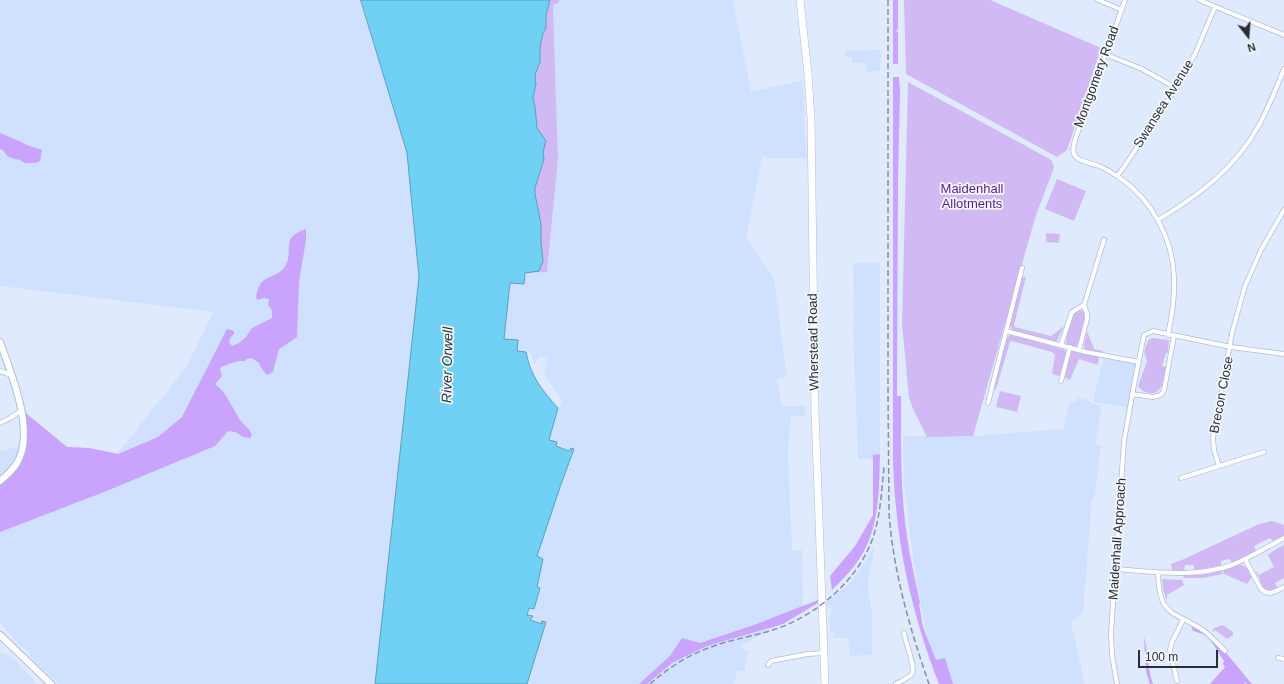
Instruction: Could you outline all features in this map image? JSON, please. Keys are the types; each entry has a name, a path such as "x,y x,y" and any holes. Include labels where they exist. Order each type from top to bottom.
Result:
{"main road":[{"name":"Wherstead Road","path":"800,0 811,119 815,403 825,684"}],"street":[{"path":"1098,0 1122,10"},
{"name":"Montgomery Road","path":"1117,176 1098,166 1077,159 1073,154 1073,148 1125,0"},
{"path":"1199,0 1284,35"},
{"name":"Swansea Avenue","path":"1117,176 1176,88 1195,54 1214,7"},
{"path":"1105,54 1142,69 1176,88"},
{"path":"1158,220 1206,188 1238,156 1258,126 1284,69"},
{"path":"1117,176 1137,193 1158,220 1170,249 1174,276 1174,289 1168,334 1231,347 1284,354"},
{"path":"1231,347 1232,333 1245,286 1261,250 1284,210"},
{"path":"1079,350 1087,319 1084,305 1104,240"},
{"path":"988,403 1022,268"},
{"path":"1061,345 1072,312 1084,305"},
{"path":"1006,331 1079,350 1139,362"},
{"name":"Maidenhall Approach","path":"1117,684 1112,655 1111,638 1124,441 1144,335 1153,332 1168,334"},
{"path":"1132,394 1153,397 1161,395 1164,390 1174,336"},
{"path":"0,342 12,375 22,410 24,444 17,463 0,481"},
{"path":"1061,381 1070,347"},
{"name":"Brecon Close","path":"1219,466 1214,450 1213,438 1231,347"},
{"path":"0,371 12,375"},
{"path":"0,423 22,410"},
{"path":"1181,478 1264,452"},
{"path":"1116,569 1190,573 1208,571 1245,559 1284,538"},
{"path":"1245,559 1262,591 1270,593 1284,587"},
{"path":"1158,572 1159,590 1162,600 1169,610 1183,620 1209,634 1225,651"},
{"path":"1177,681 1171,657 1171,646 1183,620"},
{"path":"896,684 912,675 914,672 904,633"},
{"path":"0,635 51,684"},
{"path":"768,665 771,661 808,654 824,653"},
{"path":"1278,658 1284,659"}],"shaded area":[{"path":"0,0 361,0 407,153 419,277 375,684 59,684 31,658 29,652 20,646 0,623 0,451 24,444 22,410 67,447 89,448 118,453 187,366 213,312 0,286"},
{"path":"560,0 733,0 751,92 803,80 806,158 766,158 763,154 746,237 774,279 787,377 777,379 782,406 806,406 805,416 791,416 788,449 792,551 802,550 803,605 807,610 740,646 749,652 745,661 745,671 736,671 735,682 733,682 733,684 527,684 546,622 542,621 542,624 530,620 527,616 529,607 534,609 539,588 537,588 543,560 537,556 574,449 570,451 556,446 549,440 562,401 544,374 547,357 538,357 537,362 534,364 530,351 516,351 504,339 510,283 525,273 547,272 558,159 553,4 558,3"},
{"path":"893,0 898,0 898,29 896,31 898,32 898,64 893,64"},
{"path":"881,50 880,71 866,72 867,63 852,63 852,57 845,57 845,51"},
{"path":"893,77 899,77 900,92 897,396 901,396 902,470 905,525 920,603 923,627 936,660 945,658 953,684 939,684 920,628 906,573 894,488"},
{"path":"0,133 26,145 42,150 40,161 35,163 25,163 7,156 3,150 0,149"},
{"path":"306,229 306,240 299,282 297,337 279,349 273,372 267,375 258,362 251,358 221,367 220,370 222,376 216,383 240,419 251,432 252,435 250,438 243,437 236,432 228,431 215,446 104,492 0,532 0,482 17,463 24,441 22,410 67,447 89,448 118,454 158,437 182,417 227,329 234,331 234,334 230,338 229,342 232,346 239,343 246,337 252,328 272,318 272,310 268,305 269,299 264,298 257,300 256,296 258,289 264,280 283,269 287,263 289,246 292,237"},
{"path":"853,263 880,263 880,454 873,455 874,459 858,459 853,328"},
{"path":"1104,355 1139,362 1130,408 1093,402"},
{"path":"1077,398 1087,400 1091,402 1091,404 1102,406 1095,445 1101,445 1095,496 1092,499 1083,612 1071,622 1085,684 945,684 937,666 925,628 913,557 904,483 903,436 973,436 1063,429 1070,401 1076,402"},
{"path":"880,454 879,494 875,521 867,546 850,571 832,590 830,576 855,546 873,515 873,455"},
{"path":"873,547 875,548 867,584 872,613 872,655 850,656 848,638 833,638 834,631 830,631 828,619 833,608 826,607 826,603 851,582 866,561"},
{"path":"818,600 818,603 783,624 707,646 672,663 647,684 639,684 670,656 682,638 700,643 754,625"},
{"path":"1191,625 1200,630 1216,643 1232,659 1252,684 1247,684 1244,681 1245,684 1210,684 1225,667 1223,664 1224,661 1208,637 1204,634 1193,631"},
{"path":"1144,637 1153,684 1150,684 1146,672"},
{"path":"0,652 8,655 17,662 37,684 0,684"}],"green space":[{"path":"544,0 560,0 558,3 553,5 558,159 547,272 525,273 525,71"},
{"path":"904,0 990,0 1101,48 1067,150 1057,157 906,74"},
{"name":"Maidenhall Allotments","path":"908,82 1048,158 1052,161 1054,168 1036,215 973,436 927,437 909,398 902,324"},
{"path":"1057,179 1086,191 1074,221 1045,209"},
{"path":"1046,233 1060,234 1059,243 1046,242"},
{"path":"1022,277 1026,277 1014,325 1015,327 1051,336 1064,326 1057,341 1055,342 1013,331 1010,325"},
{"path":"1077,310 1084,312 1083,330 1076,346 1073,347 1066,344 1066,340 1071,322"},
{"path":"1087,331 1094,349 1103,351 1102,353 1085,349 1084,343"},
{"path":"1010,335 1065,350 1066,353 1060,375 1058,376 1052,374 1055,355 1052,352 1012,341 1010,342 996,389 992,388 1005,340"},
{"path":"1152,338 1169,340 1168,353 1166,353 1162,366 1166,367 1162,385 1160,389 1154,393 1149,393 1143,391 1138,386 1147,361 1144,352 1148,340"},
{"path":"1073,351 1099,357 1098,365 1079,359 1070,380 1066,378 1065,372 1068,360"},
{"path":"1000,391 1021,396 1017,412 996,407"},
{"path":"1272,521 1284,525 1284,535 1273,541 1270,538 1254,546 1256,551 1232,563 1230,559 1221,561 1221,566 1194,570 1194,565 1185,565 1184,571 1172,570 1171,564 1259,524"},
{"path":"1284,545 1284,578 1275,583 1278,588 1267,590 1259,583 1260,579 1256,572 1257,571 1259,575 1274,567 1268,555"},
{"path":"1238,565 1245,566 1252,577 1247,584 1224,574 1223,570"},
{"path":"1222,571 1223,574 1203,578 1184,578 1183,575 1199,575"},
{"path":"1162,579 1182,580 1184,585 1167,595 1166,599"},
{"path":"1223,625 1233,632 1233,635 1227,639 1215,630 1212,632 1214,628"}],"water":[{"name":"River Orwell","path":"361,0 550,0 546,15 546,28 543,33 540,47 540,62 535,75 536,84 533,98 537,128 546,141 543,152 544,159 535,188 541,224 543,261 539,271 525,273 524,284 510,283 504,339 518,340 517,351 526,352 531,369 538,383 558,408 549,440 557,442 556,446 569,451 571,448 574,449 537,556 543,559 537,587 540,588 534,609 529,608 527,615 533,616 530,620 542,624 541,621 546,622 527,684 375,684 419,277 407,153"}],"railway":[{"path":"888,0 889,513 894,556 903,600 929,684"},
{"path":"650,684 672,667 705,649 773,630 790,623 807,614 838,591 851,577 862,561 870,545 879,512 884,467"}]}
